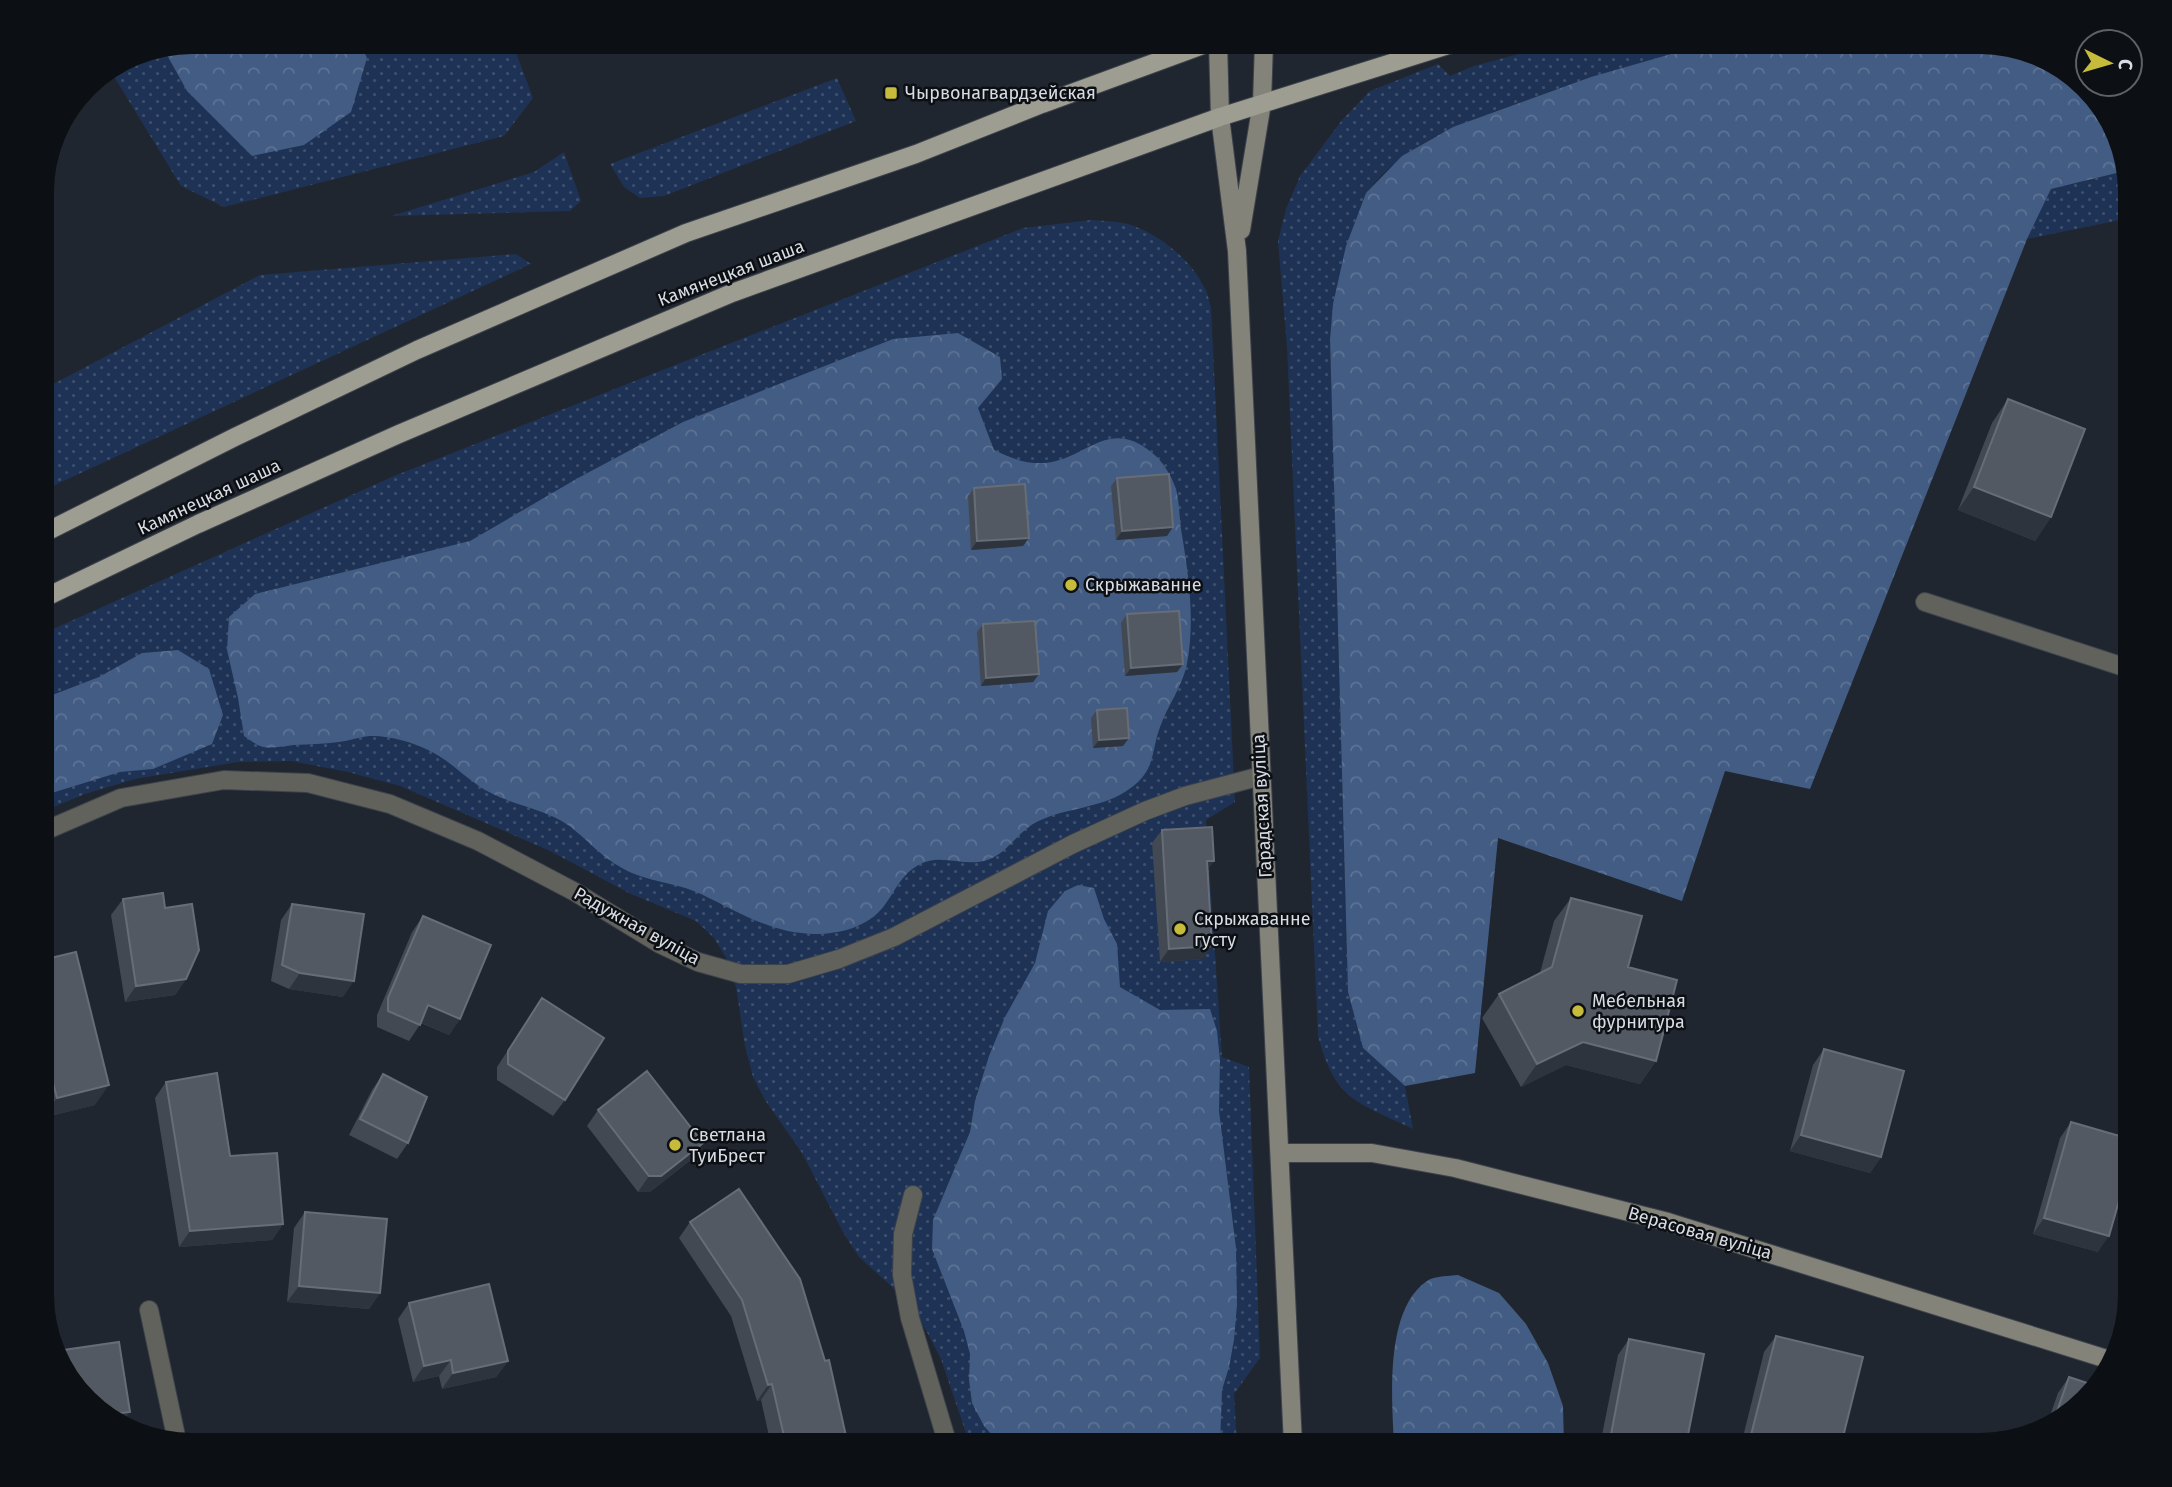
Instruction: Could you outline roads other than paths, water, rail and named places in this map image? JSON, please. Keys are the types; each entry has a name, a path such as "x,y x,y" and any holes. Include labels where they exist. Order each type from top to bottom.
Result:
{"main road":[{"path":"55,527 417,350 686,233 916,154 1178,54"},
{"name":"Гарадская вуліца","path":"1218,54 1220,117 1237,251 1292,1433"},
{"name":"Гарадская вуліца","path":"1237,251 1262,103 1264,54"},
{"name":"Камянецкая шаша","path":"55,593 198,524 399,434 732,293 1220,117 1418,54"},
{"name":"Верасовая вуліца","path":"1280,1153 1372,1153 1455,1168 1668,1222 2103,1358"}],"street":[{"path":"1925,602 2118,665"},
{"name":"Радужная вуліца","path":"55,827 121,799 224,780 308,783 390,804 478,841 575,892 660,944 698,962 741,974 788,974 839,959 894,937 1073,844 1145,811 1185,796 1261,776"},
{"path":"913,1195 903,1234 902,1275 910,1318 944,1433"},
{"path":"149,1310 175,1432"}],"place":[{"name":"Чырвонагвардзейская","path":"891,93"},
{"name":"Скрыжаванне","path":"1071,585"},
{"name":"Скрыжаванне густу","path":"1180,929"},
{"name":"Мебельная фурнитура","path":"1578,1011"},
{"name":"Светлана ТуиБрест","path":"675,1145"}]}
